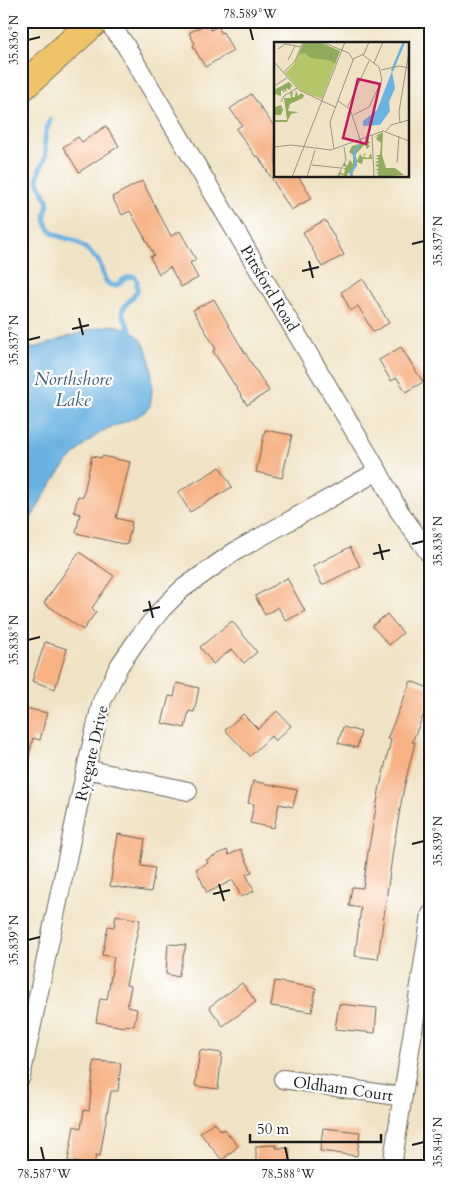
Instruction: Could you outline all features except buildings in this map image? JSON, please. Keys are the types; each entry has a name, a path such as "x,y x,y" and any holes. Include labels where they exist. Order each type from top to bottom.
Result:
{"main road":[{"path":"21,88 95,21"}],"street":[{"name":"Pittsford Road","path":"106,21 124,43 400,510 431,556"},
{"name":"Ryegate Drive","path":"21,1077 86,769 102,702 119,666 138,637 182,589 234,552 378,471"},
{"path":"86,769 188,791"},
{"path":"392,1166 431,914"},
{"name":"Oldham Court","path":"283,1079 403,1096"}],"water":[{"name":"Northshore Lake","path":"113,325 126,328 137,335 146,348 152,375 150,406 137,417 99,434 73,456 43,497 21,540 21,349 39,347 90,330"}],"waterway":[{"path":"50,120 45,137 46,156 38,176 48,204 45,214 46,223 54,234 76,241 92,254 99,262 106,280 111,285 117,285 127,278 135,277 137,292 123,310 124,317 131,331 127,333"}]}
